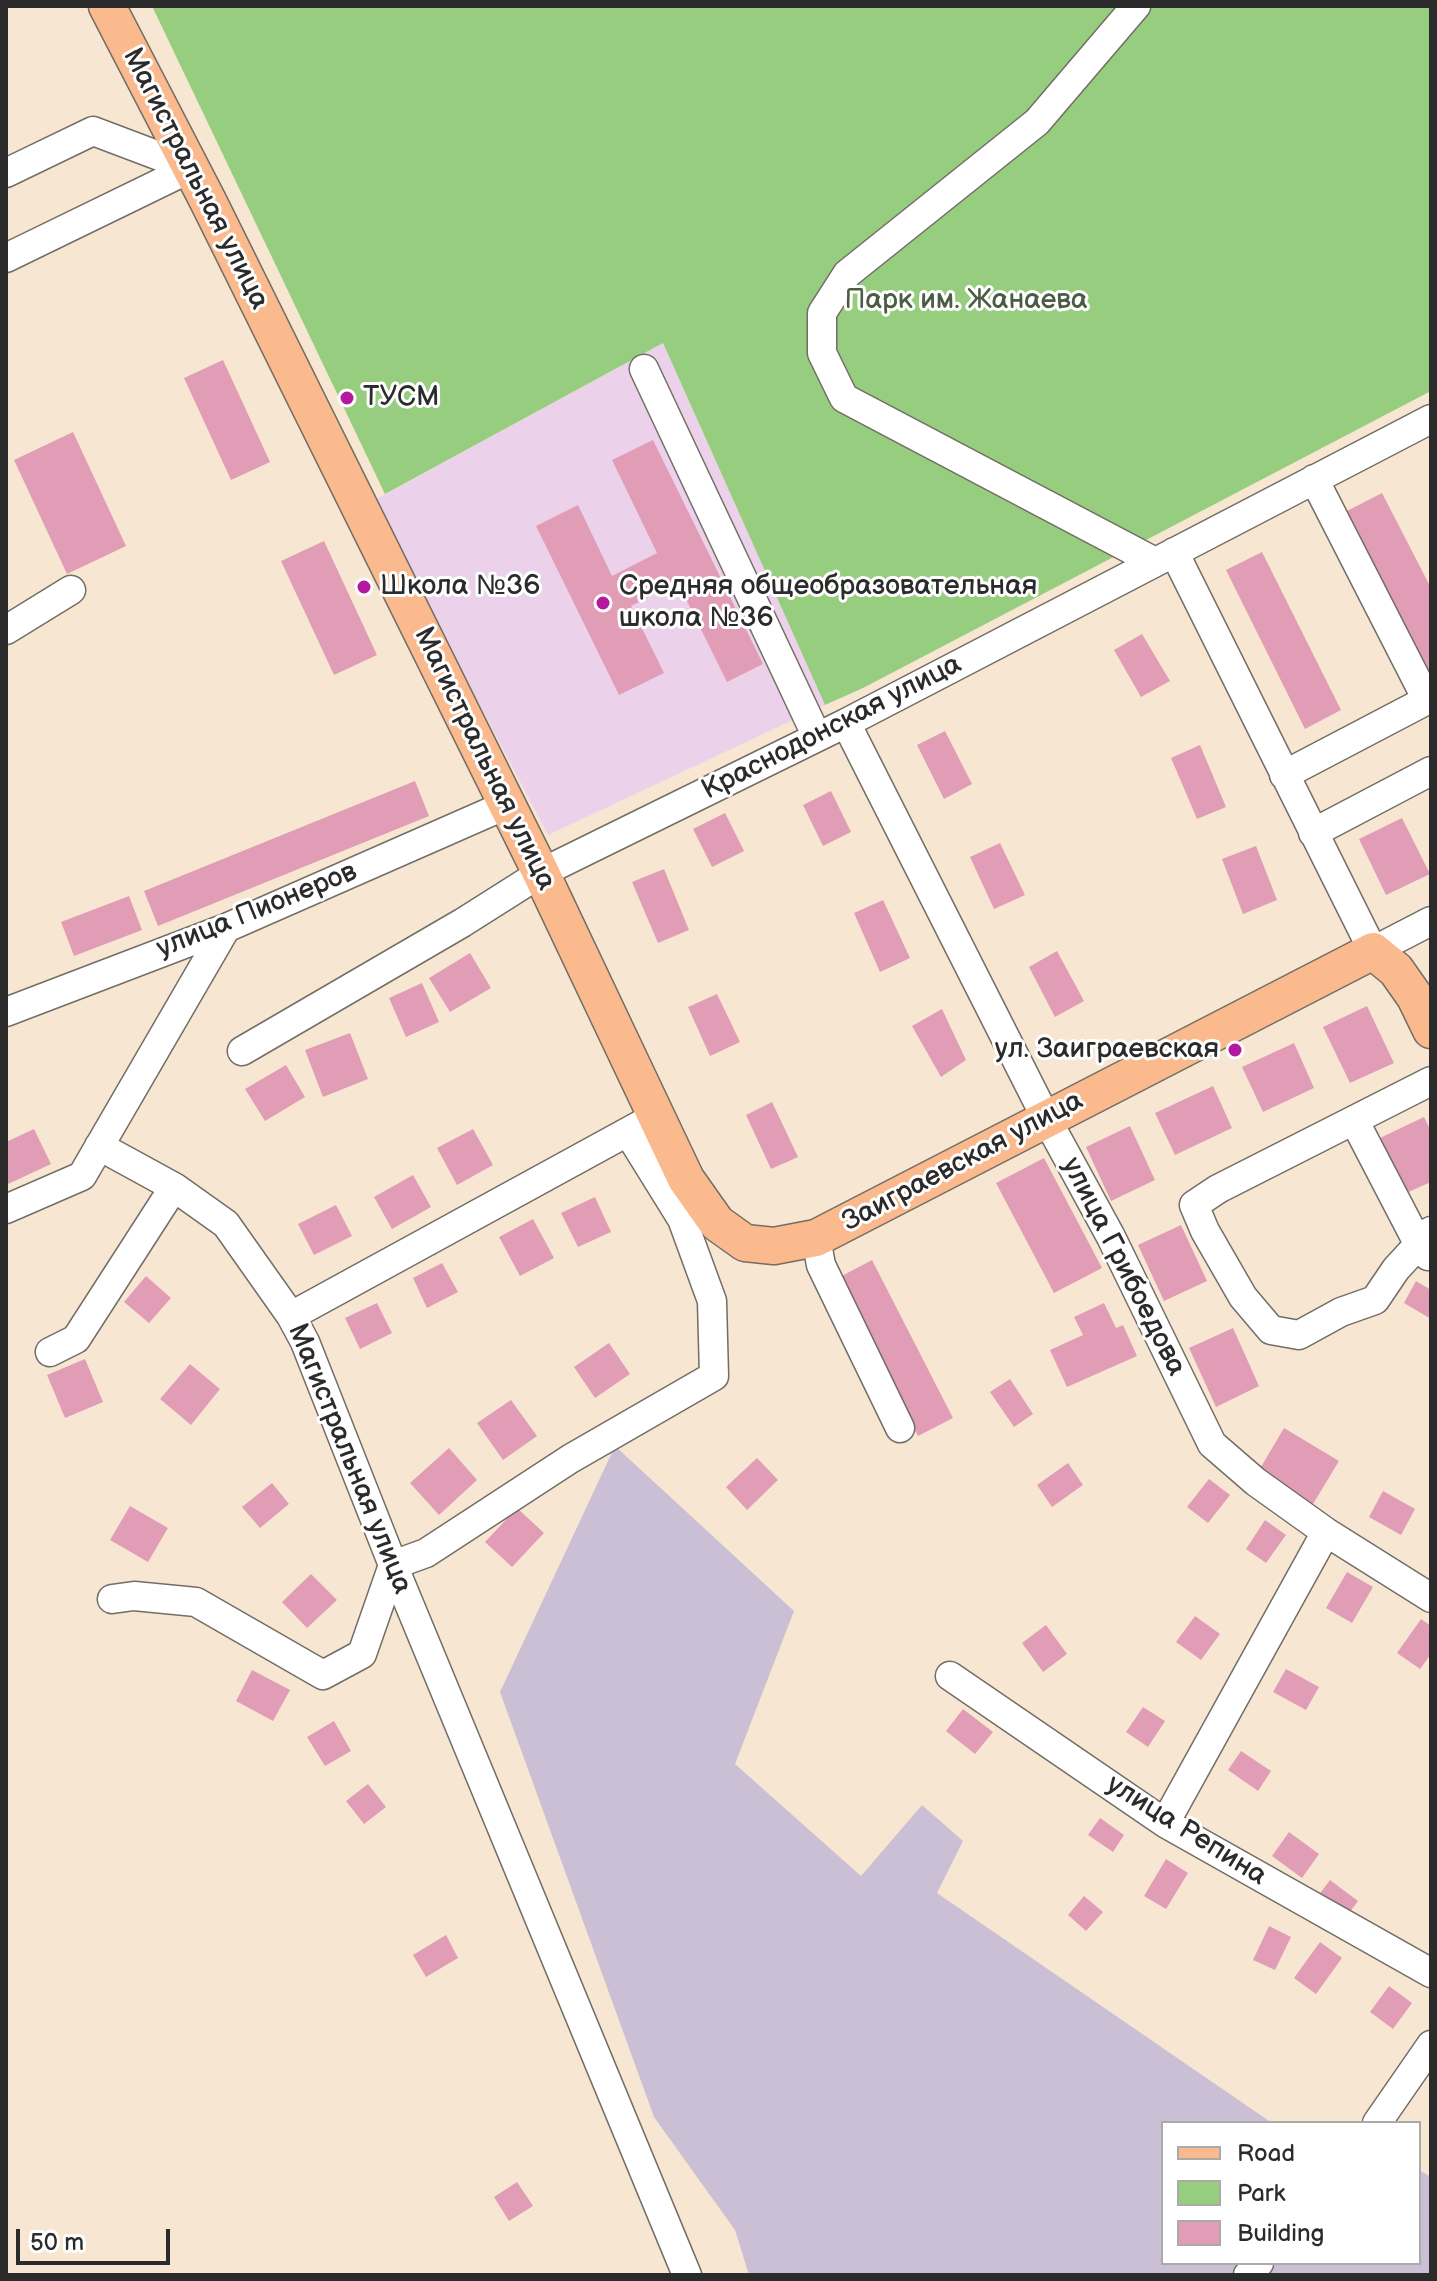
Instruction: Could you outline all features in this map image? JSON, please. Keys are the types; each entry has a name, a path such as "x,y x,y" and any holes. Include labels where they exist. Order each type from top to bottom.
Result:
{"main road":[{"name":"Магистральная улица","path":"107,6 191,168 541,873 642,1124 717,1223 745,1243"},
{"name":"Заиграевская улица","path":"745,1243 774,1246 816,1238 1373,951"},
{"path":"1373,951 1396,970 1415,997 1431,1030"}],"street":[{"path":"1136,6 1037,122 847,274 822,313 822,353 844,398 1164,557 1284,775 1373,951"},
{"path":"6,173 93,131 191,168"},
{"path":"6,258 191,168"},
{"path":"644,369 817,737"},
{"name":"Краснодонская улица","path":"242,1051 462,923 541,873 846,723 1431,419"},
{"path":"1284,775 1429,699 1314,479"},
{"path":"6,630 71,590"},
{"name":"улица Грибоедова","path":"846,723 1046,1118 1111,1237 1212,1444 1256,1482 1326,1532 1431,1598"},
{"path":"1313,833 1431,771"},
{"name":"улица Пионеров","path":"6,1012 226,928 506,805"},
{"name":"Заиграевская улица","path":"1373,951 1431,921"},
{"path":"6,1209 82,1176 226,928"},
{"path":"1354,1120 1427,1245 1396,1269 1375,1300 1341,1312 1299,1335 1271,1330 1243,1297 1205,1231 1194,1205 1218,1189 1354,1120 1431,1081"},
{"path":"112,1599 134,1596 196,1602 323,1675 362,1654 393,1565 426,1553 570,1459 714,1376 712,1301 642,1124 291,1316"},
{"name":"Магистральная улица","path":"99,1146 174,1187 226,1224 291,1316 305,1342 416,1622 687,2275"},
{"path":"50,1352 76,1339 174,1187"},
{"path":"816,1238 821,1265 900,1428"},
{"path":"1165,1823 1326,1532"},
{"name":"улица Репина","path":"950,1676 1165,1823 1431,1973"},
{"path":"1378,2121 1431,2045"}],"shaded area":[{"name":"Средняя общеобразовательная школа №36","path":"663,343 825,705 548,835 373,501"},
{"path":"615,1446 794,1611 735,1764 861,1876 922,1805 963,1841 937,1893 1269,2121 1161,2121 1161,2265 1421,2265 1421,2171 1431,2177 1431,2275 749,2275 735,2230 654,2117 500,1692"}],"green space":[{"name":"Парк им. Жанаева","path":"152,6 1431,6 1431,391 825,705 663,343 385,494"}],"building":[{"path":"223,360 270,462 231,480 184,378"},
{"path":"73,432 126,546 67,574 14,460"},
{"path":"653,440 763,664 727,682 678,583 631,606 664,673 619,695 536,526 578,505 612,576 657,553 612,460"},
{"path":"1382,493 1431,588 1431,669 1426,672 1345,512"},
{"path":"324,541 377,655 334,675 281,561"},
{"path":"1262,552 1341,710 1305,729 1226,570"},
{"path":"1142,634 1170,681 1141,697 1114,650"},
{"path":"945,731 972,784 944,799 917,745"},
{"path":"1200,745 1226,807 1197,819 1171,758"},
{"path":"415,781 429,816 158,926 144,891"},
{"path":"831,791 851,832 823,846 803,805"},
{"path":"725,813 744,851 712,867 693,829"},
{"path":"1402,818 1430,874 1386,895 1359,839"},
{"path":"1000,843 1025,895 994,909 970,857"},
{"path":"1256,846 1277,900 1243,914 1222,859"},
{"path":"664,869 689,930 658,943 632,882"},
{"path":"129,896 142,930 74,956 61,922"},
{"path":"883,900 910,958 880,972 854,913"},
{"path":"1057,951 1084,1001 1055,1017 1029,967"},
{"path":"470,953 491,988 450,1012 429,978"},
{"path":"422,983 439,1022 406,1037 389,998"},
{"path":"717,994 740,1042 710,1056 688,1007"},
{"path":"1367,1006 1394,1063 1350,1083 1323,1027"},
{"path":"942,1009 966,1060 941,1077 912,1026"},
{"path":"350,1033 368,1079 323,1097 305,1050"},
{"path":"1294,1043 1314,1088 1263,1112 1242,1067"},
{"path":"286,1065 305,1097 265,1121 245,1089"},
{"path":"1213,1086 1232,1128 1175,1155 1155,1113"},
{"path":"772,1102 798,1157 771,1169 746,1115"},
{"path":"1424,1117 1431,1131 1431,1182 1406,1193 1380,1138"},
{"path":"1130,1126 1155,1180 1111,1201 1086,1147"},
{"path":"34,1129 51,1164 6,1185 6,1142"},
{"path":"473,1129 493,1165 457,1185 437,1148"},
{"path":"1044,1158 1102,1268 1054,1293 996,1183"},
{"path":"413,1175 431,1207 392,1229 374,1197"},
{"path":"595,1197 611,1232 578,1247 561,1213"},
{"path":"336,1205 352,1236 314,1255 298,1224"},
{"path":"533,1219 554,1258 520,1276 499,1237"},
{"path":"1181,1225 1207,1281 1164,1301 1138,1245"},
{"path":"872,1260 953,1418 918,1436 838,1278"},
{"path":"442,1263 458,1292 427,1308 413,1278"},
{"path":"146,1276 171,1298 149,1323 124,1302"},
{"path":"1416,1281 1431,1290 1431,1319 1404,1303"},
{"path":"377,1303 392,1333 360,1349 345,1318"},
{"path":"1104,1303 1116,1328 1123,1325 1137,1356 1067,1387 1050,1350 1083,1335 1074,1317"},
{"path":"1233,1328 1259,1386 1216,1407 1189,1348"},
{"path":"609,1343 630,1374 595,1398 574,1367"},
{"path":"85,1359 103,1402 65,1418 47,1375"},
{"path":"190,1364 220,1389 191,1425 160,1399"},
{"path":"1010,1379 1033,1414 1014,1427 990,1392"},
{"path":"511,1400 537,1436 503,1460 477,1423"},
{"path":"1284,1428 1339,1461 1313,1504 1258,1472"},
{"path":"449,1448 477,1480 439,1515 410,1483"},
{"path":"757,1458 778,1480 747,1510 726,1487"},
{"path":"1068,1463 1083,1485 1052,1507 1037,1485"},
{"path":"1209,1479 1230,1495 1208,1523 1187,1507"},
{"path":"272,1483 289,1504 260,1528 242,1507"},
{"path":"1383,1491 1415,1509 1401,1535 1369,1517"},
{"path":"130,1506 168,1528 148,1562 110,1540"},
{"path":"517,1508 544,1533 512,1567 485,1542"},
{"path":"1265,1520 1286,1535 1266,1563 1246,1549"},
{"path":"1347,1572 1373,1587 1352,1623 1326,1608"},
{"path":"311,1574 337,1600 307,1628 282,1602"},
{"path":"1195,1616 1220,1634 1201,1660 1176,1642"},
{"path":"1421,1619 1431,1626 1431,1654 1420,1669 1397,1653"},
{"path":"1046,1625 1067,1654 1043,1672 1022,1643"},
{"path":"1286,1669 1319,1687 1306,1710 1273,1692"},
{"path":"252,1670 290,1690 273,1721 236,1701"},
{"path":"1143,1707 1165,1721 1148,1747 1126,1732"},
{"path":"963,1709 993,1732 975,1754 946,1731"},
{"path":"334,1721 351,1751 325,1766 307,1737"},
{"path":"1241,1751 1271,1771 1258,1791 1228,1770"},
{"path":"368,1784 386,1807 364,1824 346,1801"},
{"path":"1100,1818 1124,1835 1113,1852 1088,1835"},
{"path":"1289,1832 1319,1854 1302,1878 1272,1856"},
{"path":"1166,1859 1188,1873 1166,1909 1144,1896"},
{"path":"1330,1880 1358,1901 1343,1921 1315,1900"},
{"path":"1084,1896 1103,1912 1086,1931 1068,1915"},
{"path":"1269,1926 1291,1937 1275,1970 1253,1960"},
{"path":"446,1935 458,1958 426,1977 413,1955"},
{"path":"1320,1942 1342,1958 1316,1994 1294,1978"},
{"path":"1389,1986 1412,2003 1393,2029 1370,2012"},
{"path":"517,2182 533,2206 509,2221 494,2197"}],"place":[{"name":"ТУСМ","path":"347,398"},
{"name":"Школа №36","path":"364,587"},
{"name":"Средняя общеобразовательная школа №36","path":"603,603"},
{"name":"ул. Заиграевская","path":"1235,1050"}]}
